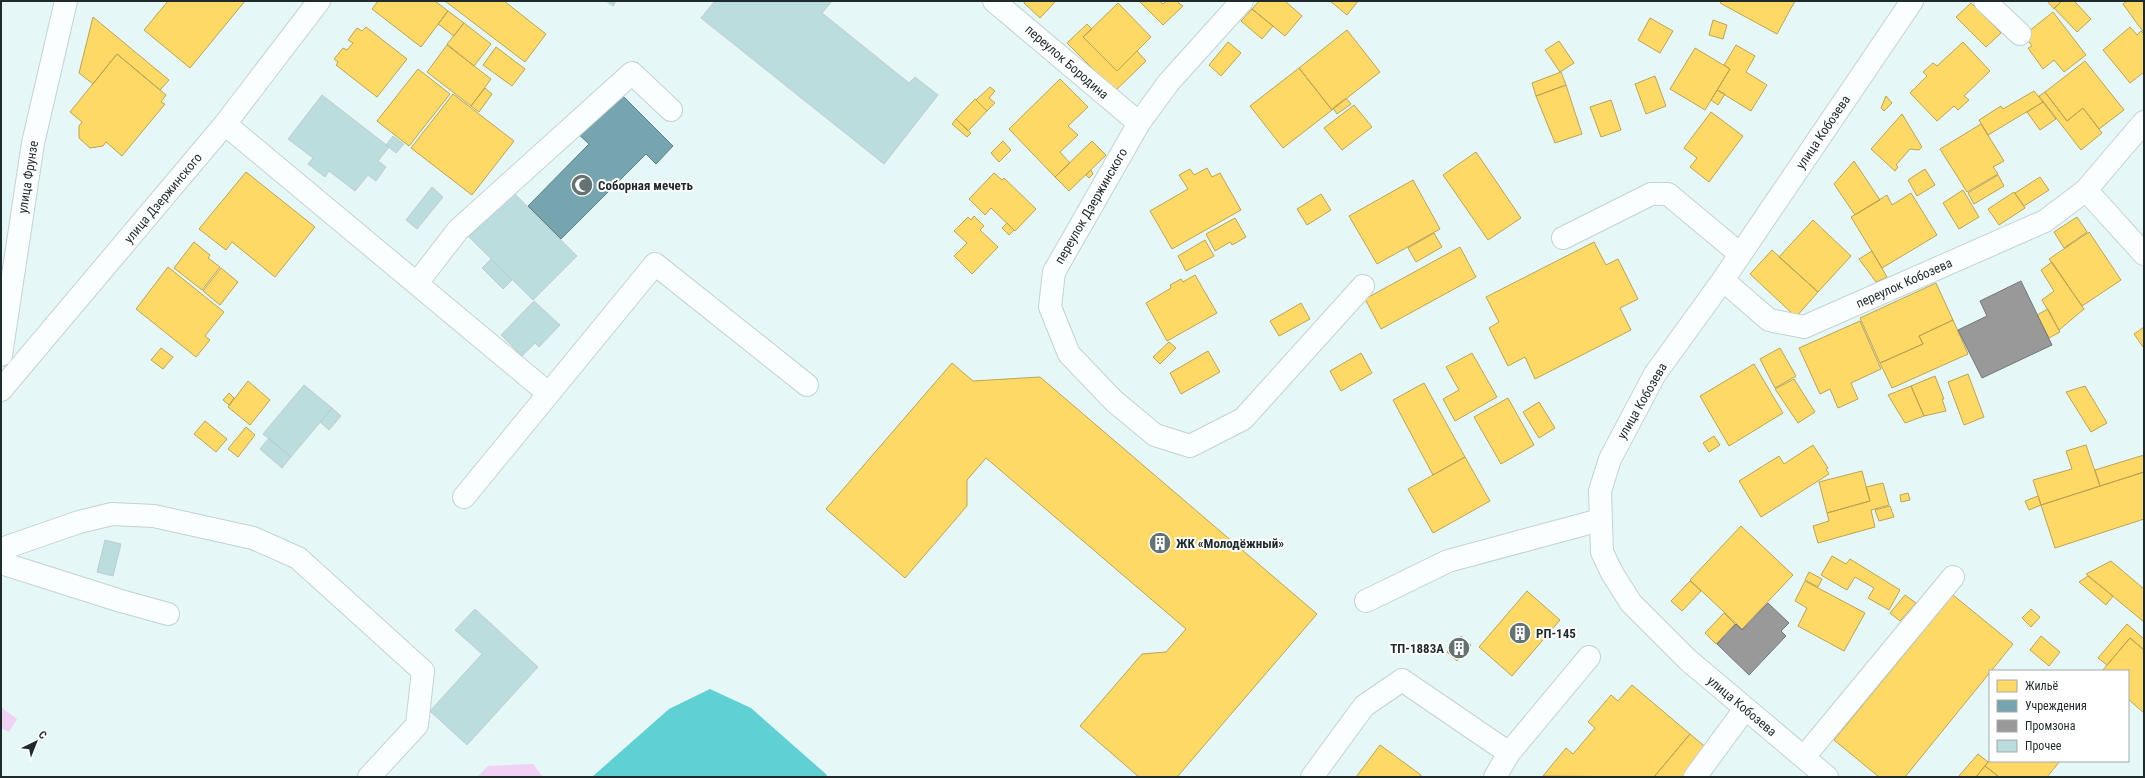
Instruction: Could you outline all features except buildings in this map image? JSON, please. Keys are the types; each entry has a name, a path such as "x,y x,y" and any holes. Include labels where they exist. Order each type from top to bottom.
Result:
{"street":[{"name":"улица Фрунзе","path":"1,355 33,143 66,1"},
{"name":"улица Дзержинского","path":"1,390 225,124 319,1"},
{"name":"переулок Бородина","path":"994,1 1139,123"},
{"name":"переулок Дзержинского","path":"1242,1 1169,82 1139,123 1054,272 1050,307 1069,354 1114,401 1155,435 1190,446 1244,419 1363,286"},
{"name":"улица Кобозева","path":"1827,777 1688,660 1631,603 1612,573 1602,552 1600,491 1610,459 1655,374 1723,280 1912,1"},
{"path":"1986,1 2020,34"},
{"path":"416,283 458,230 632,73 671,110"},
{"name":"переулок Кобозева","path":"1723,280 1770,320 1804,327 2045,221 2086,190 2144,122"},
{"path":"225,124 548,393"},
{"path":"2086,190 2144,254"},
{"path":"1563,238 1651,194 1668,194 1740,254"},
{"path":"464,497 655,264 807,385"},
{"path":"1,549 79,522 119,515 154,516 253,538 298,558 423,671 417,725 369,777"},
{"path":"1366,601 1448,561 1600,520"},
{"path":"1,563 121,602 168,614"},
{"path":"1804,757 1953,577"},
{"path":"1494,777 1508,753 1589,657"},
{"path":"1312,777 1364,706 1402,680 1508,753"},
{"path":"1695,777 1745,709"}],"shaded area":[{"path":"1,707 17,719 9,732 1,728"},
{"path":"533,764 543,777 477,777 488,766"}],"water":[{"path":"710,689 751,708 827,775 826,777 592,777 669,709"}],"place":[{"name":"Соборная мечеть","path":"582,185"},
{"name":"ЖК «Молодёжный»","path":"1160,543"},
{"name":"РП-145","path":"1520,633"},
{"name":"ТП-1883А","path":"1459,648"}]}
